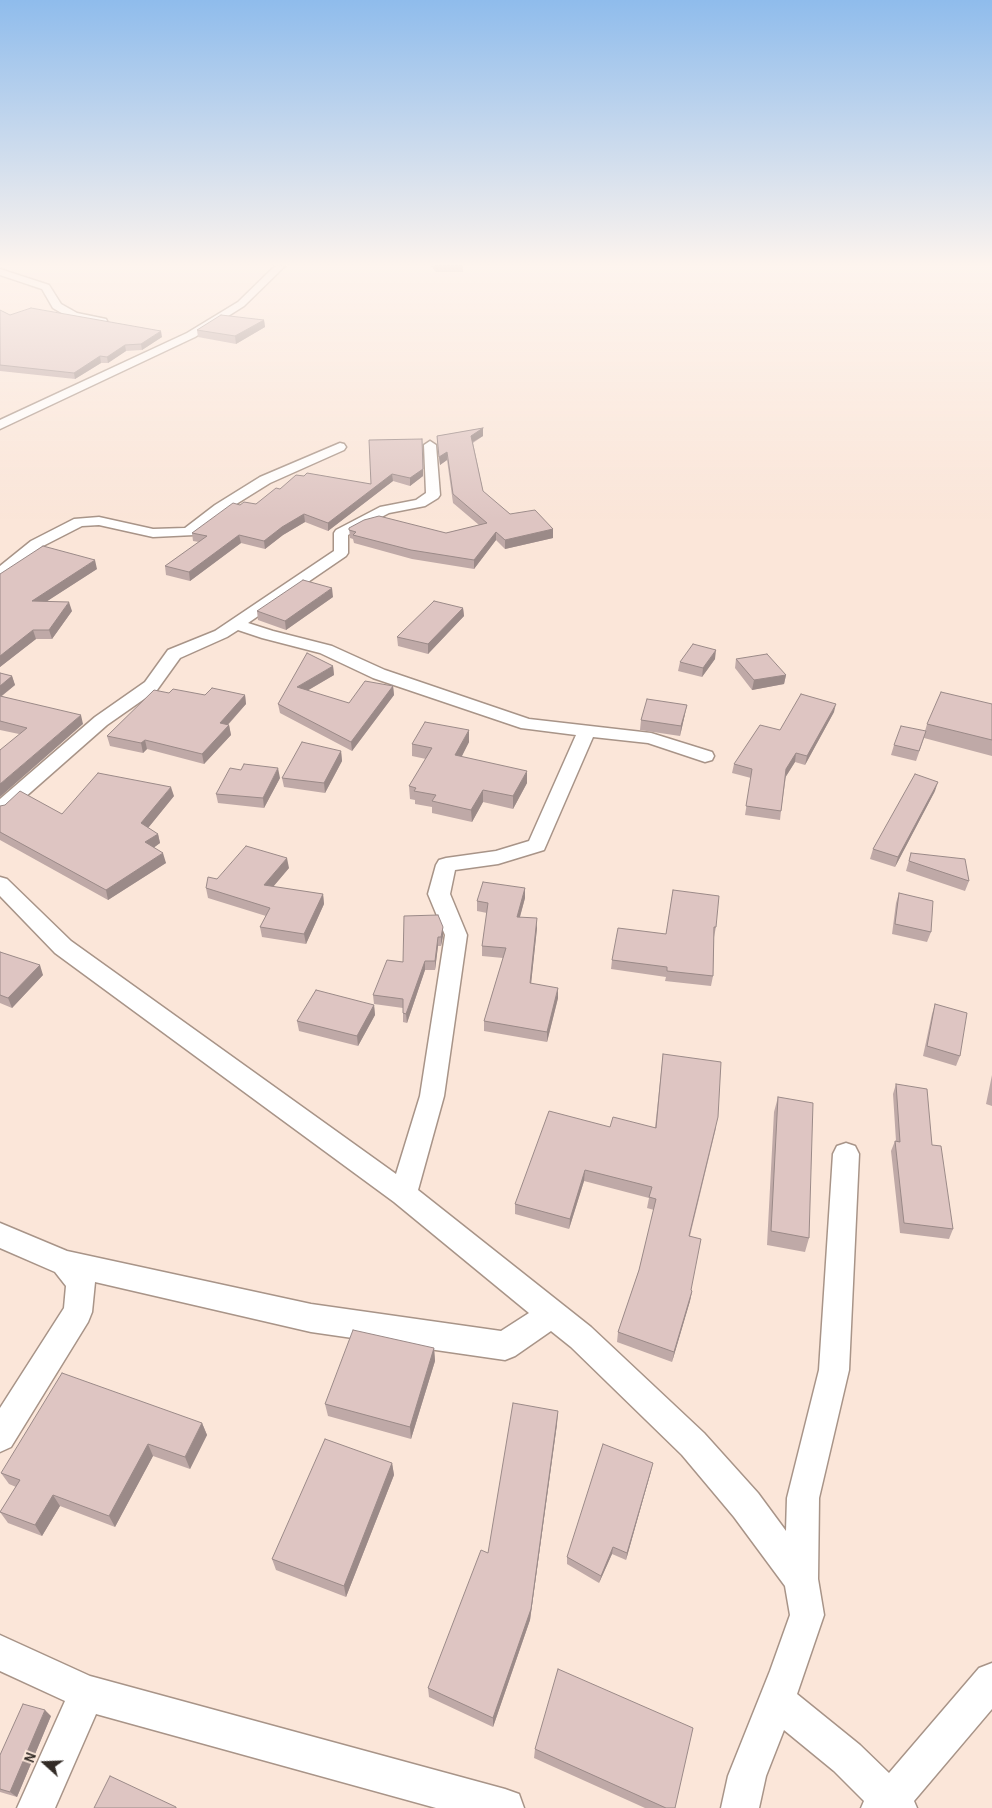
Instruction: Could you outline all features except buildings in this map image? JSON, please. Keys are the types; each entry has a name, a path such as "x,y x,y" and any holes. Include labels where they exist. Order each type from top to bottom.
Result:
{"street":[{"path":"0,425 158,350"},
{"path":"0,809 102,721 151,686 174,654 221,634 341,553 341,533 385,510 420,503 433,495 430,445"},
{"path":"0,572 36,544 79,522 99,521 153,533 189,532 220,508 265,480 340,447"},
{"path":"236,624 268,635 326,649 379,674 527,724 650,738 705,756"},
{"path":"403,1194 432,1096 456,935 439,894 446,865 498,858 537,845 587,731"},
{"path":"0,884 63,947 403,1194 581,1337 693,1444 746,1505 801,1578"},
{"path":"740,1808 747,1776 806,1615 801,1578 803,1498 834,1370 846,1154"},
{"path":"0,1235 65,1262 311,1318 505,1346 552,1314"},
{"path":"0,1436 78,1312 81,1282 65,1262"},
{"path":"0,1653 87,1693 505,1808"},
{"path":"776,1700 847,1758 889,1806 992,1681"},
{"path":"36,1808 87,1693"}]}
